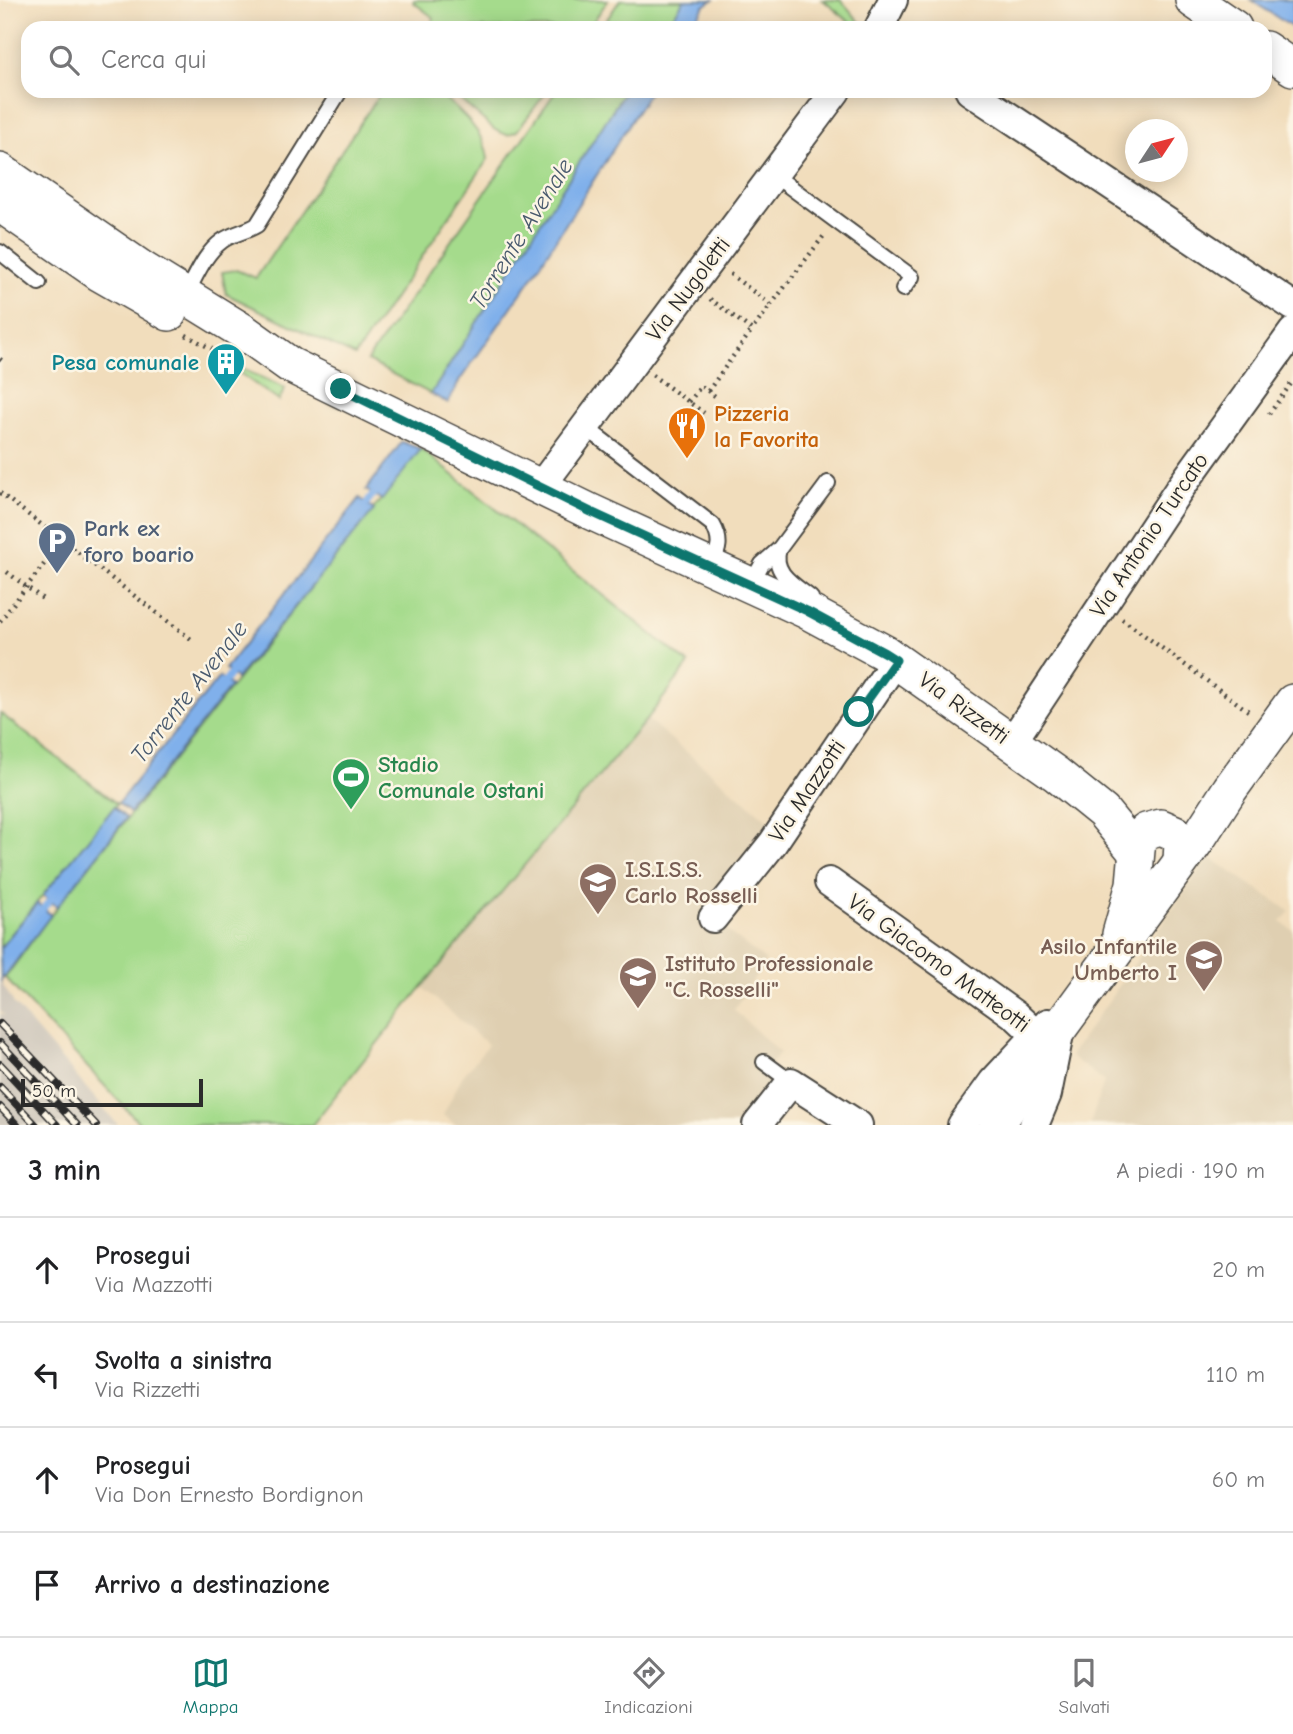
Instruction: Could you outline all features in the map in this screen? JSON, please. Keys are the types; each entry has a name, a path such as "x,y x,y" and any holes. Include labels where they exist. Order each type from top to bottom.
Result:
{"street":[{"path":"1193,0 1224,21"},
{"path":"1272,54 1293,68"},
{"name":"Via Nugoletti","path":"541,486 831,98"},
{"path":"981,98 1293,306"},
{"path":"0,171 72,221 180,306"},
{"path":"2,205 22,204 50,221 72,221"},
{"path":"2,205 99,273 180,306"},
{"name":"Via Rizzetti","path":"180,306 244,331 290,365 750,585 883,652 1056,774 1102,812 1148,841"},
{"name":"Via Antonio Turcato","path":"1012,742 1170,502 1293,332"},
{"name":"Via Mazzotti","path":"713,918 773,843 883,652"},
{"name":"Via Giacomo Matteotti","path":"997,1125 1048,1035 1177,866 1293,702"},
{"name":"Via Giacomo Matteotti","path":"1094,978 1124,924 1148,841 1192,816 1230,789"},
{"path":"1148,841 1148,873 1160,875 1177,866"},
{"name":"Via Giacomo Matteotti","path":"829,883 1016,1016 1048,1035"},
{"path":"962,1125 985,1091 1048,1035"},
{"path":"1034,1125 1047,1094 1048,1035"},
{"path":"757,1125 791,1082 858,1125"}],"lane":[{"path":"180,306 203,262 223,240 242,234 257,225 336,98"},
{"path":"775,175 912,277 902,289"},
{"path":"0,253 39,282"},
{"path":"584,426 713,525 720,537 720,546 711,567"},
{"path":"750,585 762,564 779,550 828,483"},
{"name":"Via Rizzetti","path":"779,550 777,565 786,578 883,652"},
{"path":"764,1062 791,1082"}],"path":[{"path":"708,391 830,228"},
{"path":"721,267 771,304"},
{"path":"701,293 752,330"},
{"path":"0,359 5,363"},
{"path":"646,370 704,413"},
{"path":"1269,414 1293,381"},
{"path":"689,402 701,386 715,396"},
{"path":"0,493 191,639"},
{"path":"0,621 46,563"},
{"path":"7,572 44,600"},
{"path":"1121,619 1254,716"}],"shaded area":[{"name":"I.S.I.S.S. Carlo Rosselli","path":"647,719 770,822 708,906 721,926 766,961 734,1010 780,1053 766,1069 778,1079 743,1125 456,1125 443,1115 462,1077 488,1045 422,987"},
{"name":"Asilo Infantile Umberto I","path":"1209,857 1290,911 1281,922 1293,930 1293,1125 1090,1125 1104,1081 1070,1056"},
{"path":"0,980 15,1005 118,1125 0,1125 0,1013 5,1016 0,1010"}],"green space":[{"path":"608,0 594,21 432,21 434,18 413,2"},
{"path":"620,0 684,0 670,21 606,21"},
{"path":"823,0 841,0 859,21 848,21"},
{"path":"377,98 444,98 461,113 482,139 488,159 355,356 226,294 222,272 236,270 256,278"},
{"path":"458,98 542,98 517,131 507,135 495,130"},
{"path":"551,98 621,98 431,394 367,361"},
{"path":"220,359 285,388 279,401"},
{"name":"Stadio Comunale Ostani","path":"421,449 689,664 647,719 422,987 312,1125 141,1125 5,978 59,904"},
{"path":"0,713 117,804 0,948"}],"water":[{"path":"684,0 713,0 704,6 695,21 670,21"},
{"path":"1251,0 1293,0 1293,28"},
{"path":"621,98 646,98 529,282 460,380 448,403 431,394"},
{"path":"402,442 421,449 382,500 366,490"},
{"path":"360,498 374,510 236,679 225,669"},
{"path":"219,677 231,686 130,813 118,803"},
{"path":"114,807 126,818 57,907 43,895"},
{"path":"37,903 51,915 1,981 0,948"}],"waterway":[{"name":"Torrente Avenale","path":"362,509 378,488"},
{"name":"Torrente Avenale","path":"220,687 237,666"},
{"name":"Torrente Avenale","path":"39,914 55,893"}],"railway":[{"path":"0,1024 96,1125"},
{"path":"0,1043 77,1125"},
{"path":"0,1064 57,1125"},
{"path":"0,1087 36,1125"},
{"path":"0,1107 17,1125"}],"place":[{"name":"Pesa comunale","path":"226,396"},
{"name":"Pizzeria la Favorita","path":"687,460"},
{"name":"Park ex foro boario","path":"57,575"},
{"name":"Stadio Comunale Ostani","path":"351,811"},
{"name":"I.S.I.S.S. Carlo Rosselli","path":"598,916"},
{"name":"Asilo Infantile Umberto I","path":"1204,993"},
{"name":"Istituto Professionale \"C. Rosselli\"","path":"638,1010"}],"route":[{"path":"341,389 591,512 807,611 885,653 896,660 859,712"}]}
